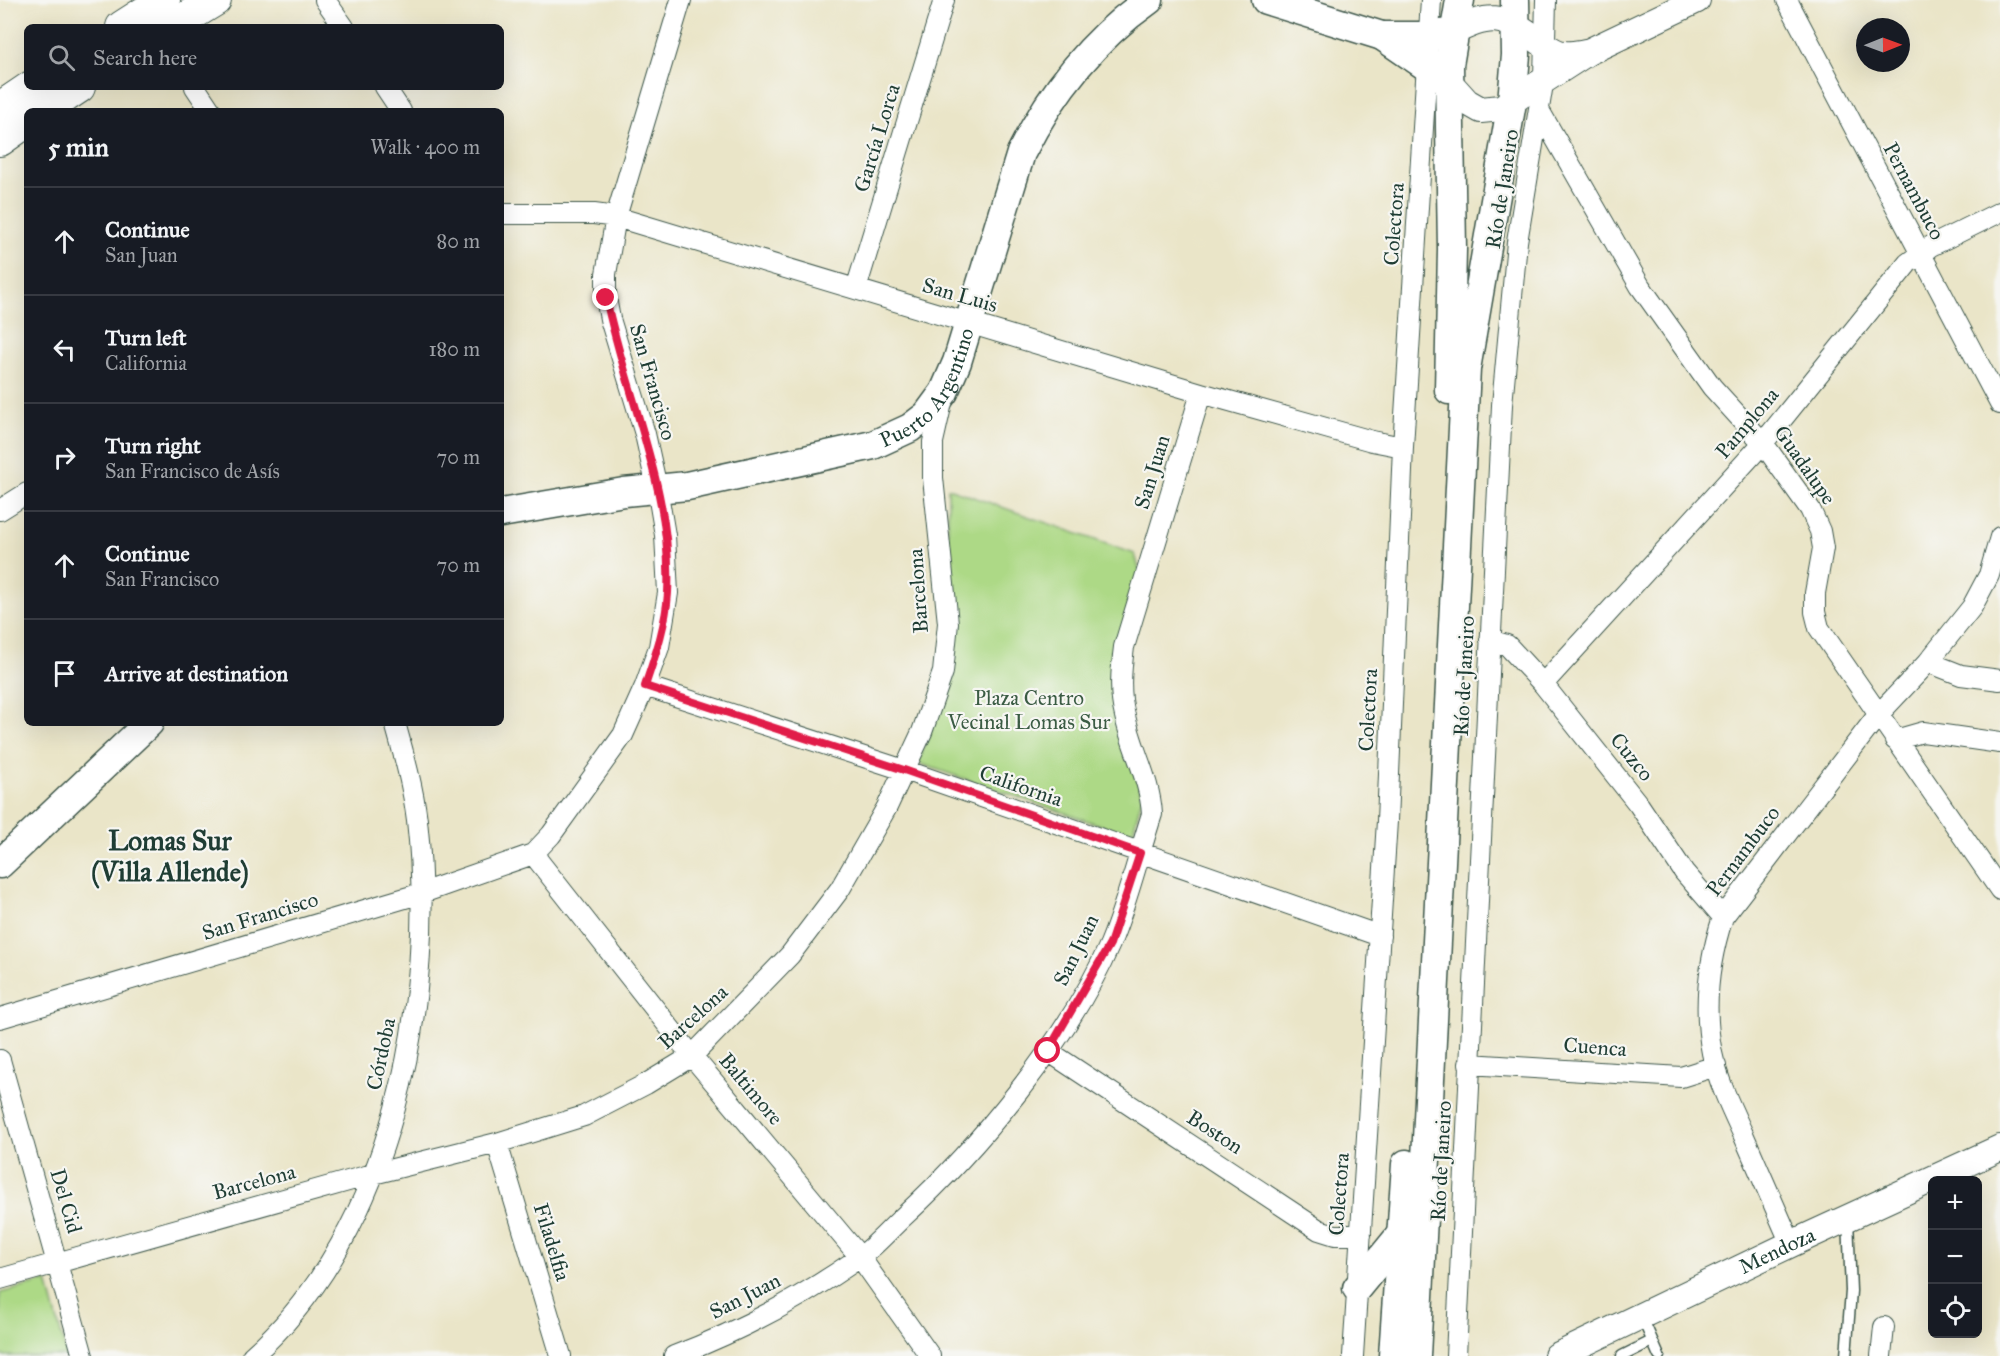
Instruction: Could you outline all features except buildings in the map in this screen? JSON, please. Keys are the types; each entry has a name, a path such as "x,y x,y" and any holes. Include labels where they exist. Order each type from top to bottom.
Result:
{"main road":[{"path":"127,24 164,0"},
{"path":"176,24 215,0"},
{"name":"Puerto Argentino","path":"504,513 657,488 687,486 873,445 927,415 944,392 970,323 1021,153 1035,126 1058,88 1079,61 1107,33 1149,0"},
{"path":"1266,0 1382,36 1438,74"},
{"path":"1393,1356 1447,513 1452,249 1438,74 1441,34 1460,0"},
{"path":"1416,1356 1466,369 1525,106 1515,12"},
{"path":"1382,36 1441,34"},
{"path":"0,108 27,90"},
{"path":"48,108 74,90"},
{"path":"0,140 24,123"},
{"path":"0,864 146,726"},
{"path":"1357,1288 1402,1233"}],"street":[{"path":"326,0 342,24"},
{"name":"San Francisco","path":"0,1018 422,893 533,854 551,836 623,735 645,686 659,647 668,593 665,535 657,488 645,434 606,298 606,274 616,218 681,0"},
{"name":"García Lorca","path":"856,289 944,0"},
{"path":"1431,0 1441,34 1488,18 1515,12 1544,45 1560,54 1588,52"},
{"path":"1544,78 1546,0"},
{"path":"1438,74 1467,102 1481,110 1525,106 1544,78 1588,52 1697,0"},
{"name":"Pernambuco","path":"1787,0 2000,404"},
{"name":"Colectora","path":"1353,1356 1380,936 1403,447 1438,74"},
{"path":"197,90 209,108"},
{"path":"387,90 399,108"},
{"name":"Guadalupe","path":"1525,106 1640,286 1712,387 1763,443 1810,509 1820,531 1823,548 1815,593 1815,612 1819,628 2000,890"},
{"name":"Río de Janeiro","path":"1456,1356 1502,405 1517,242 1525,106"},
{"name":"Pamplona","path":"1543,684 1763,443 1908,263 1920,253 2000,212"},
{"name":"San Luis","path":"504,214 594,214 616,218 1201,393 1372,441 1403,447"},
{"name":"Barcelona","path":"0,1278 373,1174 497,1143 584,1116 646,1084 692,1056 790,955 840,889 887,807 922,732 943,672 948,623 933,478 933,442 944,392"},
{"name":"San Juan","path":"674,1356 698,1347 794,1299 861,1257 946,1178 1048,1051 1110,944 1152,814 1151,795 1125,717 1120,684 1124,647 1201,393"},
{"path":"0,510 24,496"},
{"name":"Pernambuco","path":"1791,1244 1724,1092 1716,1066 1708,1023 1709,975 1714,944 1723,917 1878,715 1928,663 1972,607 1989,575 2000,537"},
{"name":"Cuzco","path":"1490,640 1507,645 1543,684 1639,805 1684,872 1723,917"},
{"path":"1928,663 1961,675 2000,680"},
{"name":"California","path":"645,686 904,770 1380,936"},
{"name":"Córdoba","path":"252,1356 274,1337 320,1275 356,1216 388,1137 413,1029 420,956 422,893 417,819 396,726"},
{"path":"1895,740 1923,732 2000,743"},
{"name":"Baltimore","path":"533,854 692,1056 861,1257 930,1356"},
{"name":"Boston","path":"1048,1051 1319,1230 1335,1235 1361,1235"},
{"name":"Del Cid","path":"0,1060 83,1356"},
{"name":"Cuenca","path":"1469,1064 1681,1077 1716,1066"},
{"name":"Filadelfia","path":"497,1143 561,1356"},
{"name":"Mendoza","path":"1557,1356 1791,1244 2000,1148"},
{"path":"1881,1356 1884,1327"}],"lane":[{"path":"1846,1356 1851,1291 1848,1218"},
{"path":"1641,1315 1659,1356"},
{"path":"1622,1356 1652,1341"}],"green space":[{"name":"Plaza Centro Vecinal Lomas Sur","path":"948,488 1135,554 1140,573 1112,686 1142,797 1132,836 918,763 949,679 958,609 948,556"},
{"path":"47,1281 67,1356 0,1356 0,1293"}],"district":[{"name":"Lomas Sur (Villa Allende)","path":"170,856"}],"route":[{"path":"606,298 610,319 645,434 665,535 668,593 659,647 645,686 904,770 1140,853 1110,944 1048,1051"}]}
